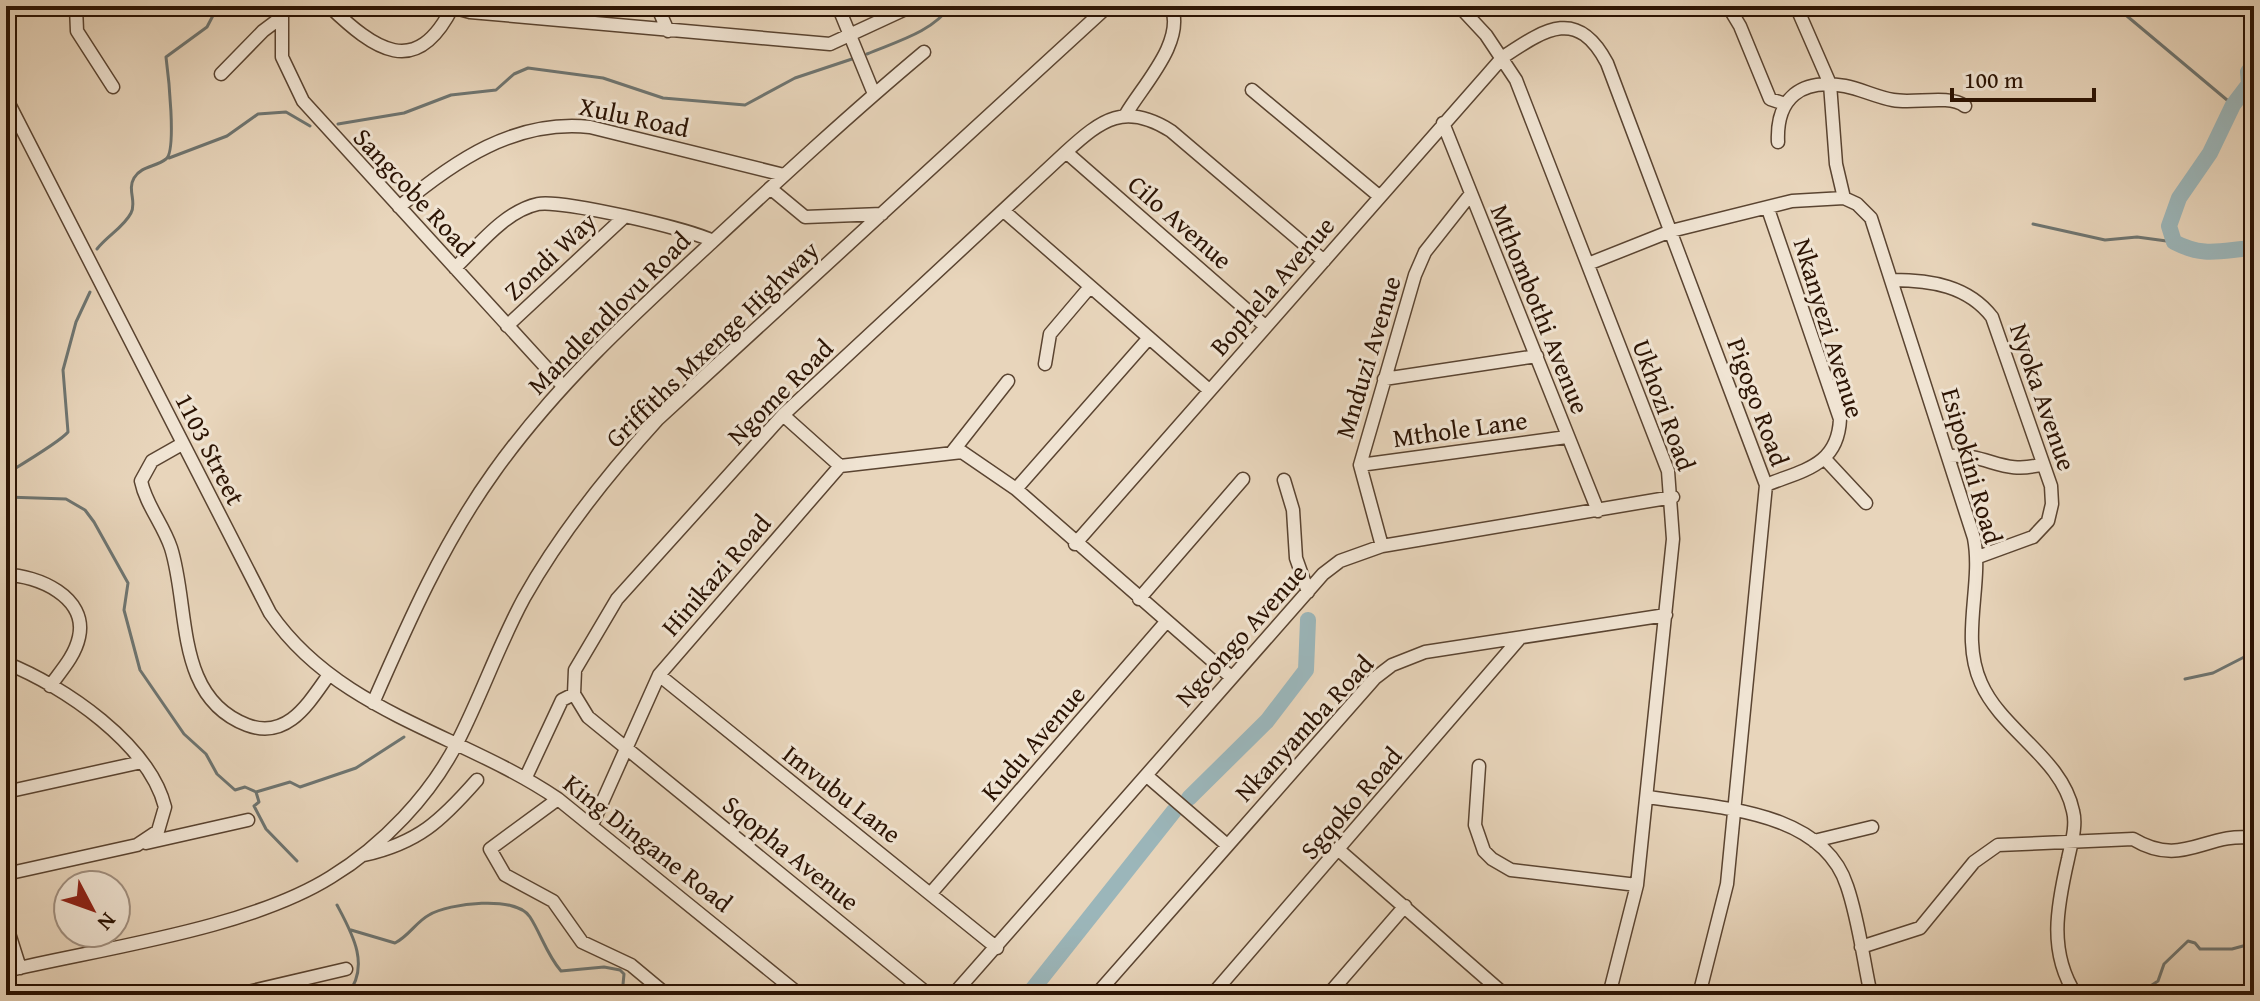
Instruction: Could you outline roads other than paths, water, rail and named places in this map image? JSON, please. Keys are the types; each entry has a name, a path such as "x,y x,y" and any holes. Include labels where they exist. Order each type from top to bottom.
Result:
{"street":[{"path":"82,6 74,6 77,31 113,87"},
{"path":"329,6 362,38 395,51 417,47 427,41 438,31 451,7 820,44 839,42 912,6"},
{"path":"657,6 668,31"},
{"path":"838,6 874,94"},
{"name":"Griffiths Mxenge Highway","path":"6,971 272,906 332,877 361,855 405,815 458,742 525,598 581,509 615,467 658,419 1108,6"},
{"path":"1171,6 1175,17 1174,34 1126,114 1153,119 1171,131 1324,261"},
{"name":"Ukhozi Road","path":"1459,6 1503,57 1524,99 1668,471 1673,497 1673,539 1649,797 1637,885 1609,995"},
{"path":"1728,6 1740,26 1770,99 1785,104"},
{"path":"1588,264 1671,231 1810,199 1844,198 1836,164 1830,84 1796,6"},
{"path":"221,74 281,13"},
{"name":"Sangcobe Road","path":"281,13 282,57 303,101 562,385"},
{"name":"Pigogo Road","path":"1503,57 1554,28 1575,29 1591,38 1607,63 1766,485 1723,908 1699,995"},
{"name":"Mandlendlovu Road","path":"373,703 423,591 458,528 494,471 562,385 784,175 924,52"},
{"name":"Bophela Avenue","path":"1075,544 1503,57"},
{"path":"1778,142 1777,124 1785,104 1792,95 1811,86 1830,84 1895,100 1937,103 1945,99 1965,106"},
{"path":"1252,90 1379,196"},
{"name":"1103 Street","path":"6,98 182,444 270,613 286,637 328,676 373,703 458,742"},
{"name":"Ngome Road","path":"574,694 575,670 617,599 783,415 950,258 1005,212 1066,152 1106,121 1126,114"},
{"name":"Mthombothi Avenue","path":"1443,123 1598,511"},
{"name":"Xulu Road","path":"399,207 455,162 484,147 517,134 565,124 590,127 784,175"},
{"name":"Cilo Avenue","path":"1066,152 1265,326"},
{"path":"770,188 805,217 882,214"},
{"name":"Mnduzi Avenue","path":"1382,546 1360,465 1415,275 1425,252 1470,195"},
{"name":"Esipokini Road","path":"1844,198 1857,204 1871,218 1949,456 1978,557 1973,662 1988,696 2052,769 2066,791 2073,811 2071,842 2056,925 2058,956 2076,995"},
{"path":"455,268 503,223 537,204 569,204 713,241"},
{"name":"Nkanyezi Avenue","path":"1768,209 1840,419 1839,437 1825,459"},
{"path":"1005,212 1209,390"},
{"name":"Zondi Way","path":"507,326 623,218"},
{"name":"Nyoka Avenue","path":"1893,280 1950,287 1968,294 1992,317 2051,486 2052,504 2045,526 2026,540 1978,557"},
{"path":"1045,364 1050,334 1089,288"},
{"path":"1016,489 1148,339"},
{"path":"1384,379 1537,356"},
{"path":"953,451 1008,381"},
{"path":"783,415 840,466 953,451 978,460 1016,489 1075,544 1231,677"},
{"name":"Mthole Lane","path":"1360,465 1567,437"},
{"path":"182,444 152,461 141,481 170,547 195,675 218,707 249,726 264,729 282,727 296,717 328,676"},
{"path":"1949,456 1991,460 2008,469 2043,464"},
{"path":"1766,485 1825,459 1866,503"},
{"name":"Hinikazi Road","path":"592,825 659,675 840,466"},
{"path":"1139,599 1243,479"},
{"path":"1284,480 1293,510 1296,558 1308,592"},
{"name":"Ngcongo Avenue","path":"953,995 1231,677 1340,561 1382,546 1673,497"},
{"path":"6,575 29,576 42,581 61,593 78,618 80,633 76,648 50,686"},
{"name":"Nkanyamba Road","path":"1096,995 1375,678 1392,665 1425,652 1666,615"},
{"name":"Kudu Avenue","path":"932,892 1166,622"},
{"name":"Sgqoko Road","path":"1212,995 1340,851 1520,638"},
{"path":"6,663 50,686 112,729 142,762 162,793 165,807 158,831 137,845"},
{"name":"Imvubu Lane","path":"659,675 932,892 997,948"},
{"path":"526,777 562,700 574,694 588,717 625,747"},
{"name":"King Dingane Road","path":"458,742 526,777 558,799 800,995"},
{"name":"Sqopha Avenue","path":"625,747 929,995"},
{"path":"6,792 142,762"},
{"path":"1479,766 1475,825 1484,851 1500,865 1637,885"},
{"path":"1147,776 1227,845"},
{"path":"361,855 410,842 450,810 477,780"},
{"path":"1649,797 1734,811 1788,825 1814,841 1830,856 1847,885 1871,995"},
{"path":"558,799 490,849 505,875 553,901 582,942 631,965 667,995"},
{"path":"6,874 248,820"},
{"path":"1814,841 1872,827"},
{"path":"1861,947 1920,928 1974,862 1991,849 2012,843 2133,839 2152,850 2179,853 2221,839 2254,838"},
{"path":"1340,851 1505,995"},
{"path":"1330,994 1405,906"},
{"path":"7,927 20,968"},
{"path":"235,995 346,969"}],"waterway":[{"path":"97,249 131,213 134,178 141,171 166,159 169,153 171,111 166,57 207,27 218,6"},
{"path":"867,54 924,29 950,6"},
{"path":"2115,6 2233,105"},
{"path":"338,124 404,113 451,95 496,90 514,74 528,68 603,78 663,98 745,105 795,78 852,59"},
{"path":"2254,64 2248,72 2249,84 2233,105 2210,153 2179,198 2169,226 2174,242 2195,250 2213,252 2254,248"},
{"path":"169,158 227,136 258,114 286,112 310,126"},
{"path":"2033,224 2105,240 2137,237 2174,242"},
{"path":"6,474 68,432 63,370 76,322 90,292"},
{"path":"6,497 66,499 85,510 128,583 124,610 140,670 184,734 206,754 217,774 235,790 245,787 256,792 259,802 254,806 266,829 297,861"},
{"path":"1189,798 1267,721 1306,670 1308,620"},
{"path":"2185,679 2213,673 2254,652"},
{"path":"256,792 290,782 300,787 356,768 404,737"},
{"path":"1028,995 1174,811"},
{"path":"351,930 395,943 424,918 451,907 482,903 511,906 530,917 561,971 604,967 620,970 624,974 622,995"},
{"path":"337,905 357,950 358,973 347,995"},
{"path":"2137,995 2158,981 2164,964 2188,941 2200,949 2232,949 2254,943"}]}
